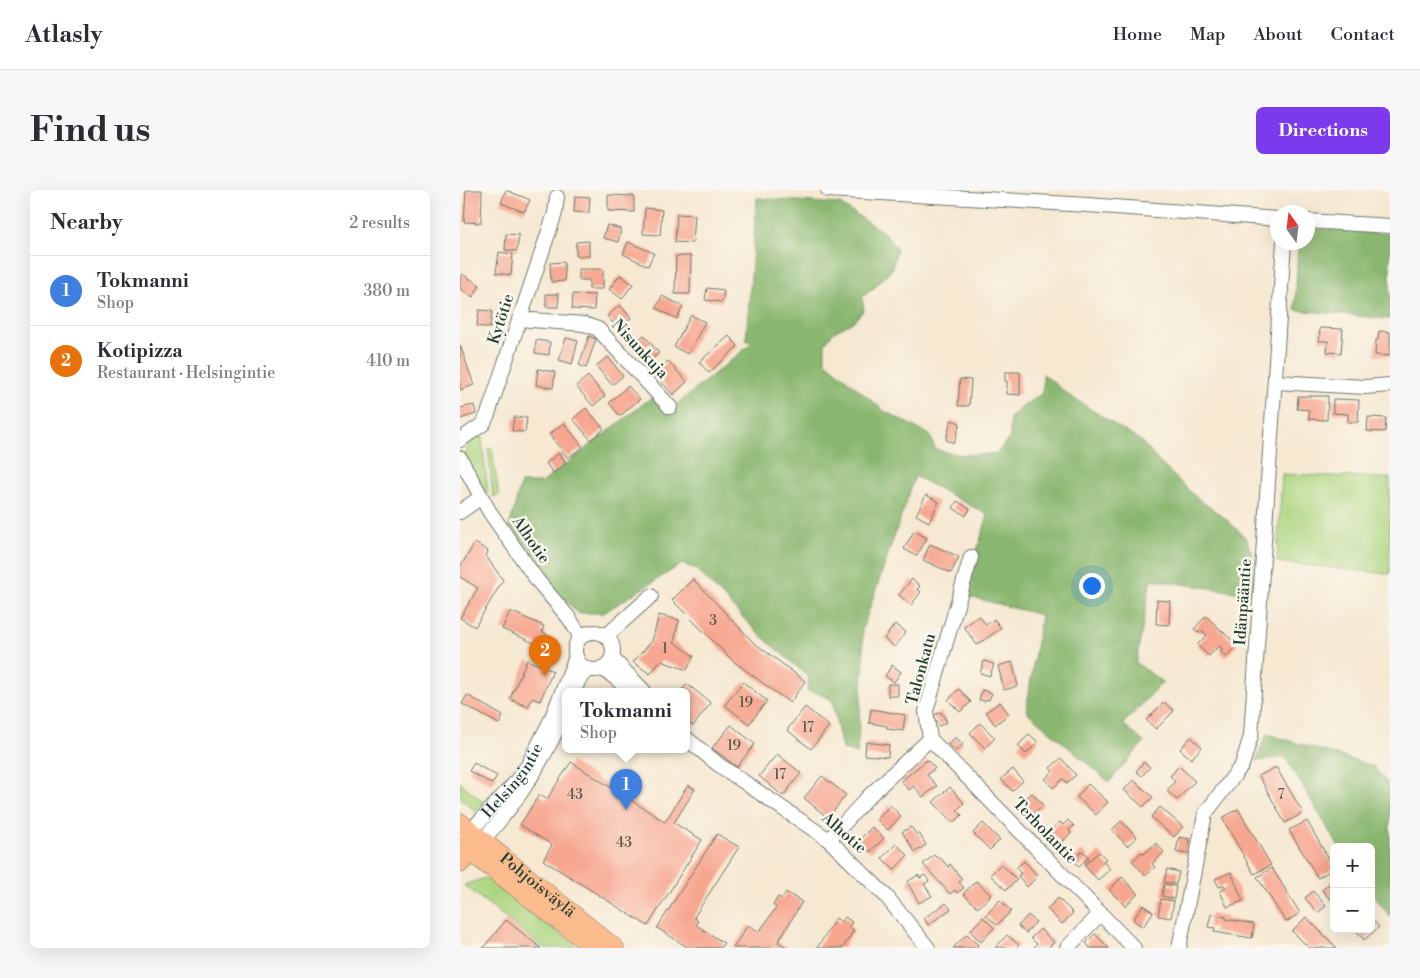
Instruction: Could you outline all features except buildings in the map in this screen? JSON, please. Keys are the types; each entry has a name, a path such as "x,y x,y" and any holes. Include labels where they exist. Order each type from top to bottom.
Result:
{"main road":[{"name":"Pohjoisväylä","path":"466,842 594,948"},
{"name":"Pohjoisväylä","path":"466,842 615,948"}],"street":[{"path":"828,190 1017,196 1088,205 1270,218"},
{"name":"Kytötie","path":"460,440 483,424 488,414 554,213 557,197"},
{"path":"1315,221 1390,226"},
{"name":"Idänpääntie","path":"1179,948 1205,814 1242,765 1251,736 1283,250"},
{"name":"Nisunkuja","path":"519,319 584,324 598,329 670,407"},
{"path":"1275,382 1365,387 1390,385"},
{"name":"Alhotie","path":"460,458 481,497 537,580 569,618 581,638"},
{"path":"460,512 481,497"},
{"name":"Talonkatu","path":"930,739 926,711 971,557"},
{"path":"606,636 651,596"},
{"path":"575,688 584,672 596,669 607,664 612,658 612,646 606,636 593,632 581,638 576,646 578,662 584,667 596,669 613,676 627,688"},
{"name":"Helsingintie","path":"563,688 576,656"},
{"path":"612,658 641,688"},
{"name":"Helsingintie","path":"466,842 528,765 550,722 562,692"},
{"name":"Helsingintie","path":"466,842 535,773 562,718"},
{"name":"Alhotie","path":"690,736 719,764"},
{"path":"829,840 868,797 930,739"},
{"name":"Terholantie","path":"930,739 1134,948"},
{"name":"Alhotie","path":"690,741 719,764 829,840 886,896 928,948"},
{"path":"1067,948 1101,913"}],"green space":[{"path":"757,198 840,204 883,232 897,249 892,269 873,289 862,297 864,310 853,322 834,332 825,343 825,361 884,411 930,435 935,449 966,455 997,453 1010,437 1010,418 1027,403 1043,393 1043,374 1070,396 1142,442 1159,462 1197,498 1226,519 1246,538 1252,555 1254,595 1151,579 1136,663 1163,682 1123,724 1144,742 1109,782 1026,711 1041,615 963,595 988,515 915,476 862,630 864,660 857,753 842,749 832,700 817,693 807,691 809,677 760,635 696,569 682,564 603,613 578,613 550,584 509,527 521,483 542,483 652,397 665,414 752,343 746,340"},
{"path":"1315,229 1390,234 1390,319 1295,310 1298,250 1315,250"},
{"path":"478,435 482,437 488,493 486,494 465,455 469,443"},
{"path":"488,448 492,449 499,495 493,497"},
{"path":"1282,474 1390,478 1390,574 1277,562"},
{"path":"1267,734 1373,766 1390,786 1390,916 1375,897 1375,843 1337,843 1285,757 1257,761 1256,759"},
{"path":"460,782 483,802 475,811 460,797"},
{"path":"485,878 579,948 544,948 464,885"}],"place":[{"name":"Kotipizza","path":"545,676"},
{"name":"Tokmanni","path":"626,810"}]}
